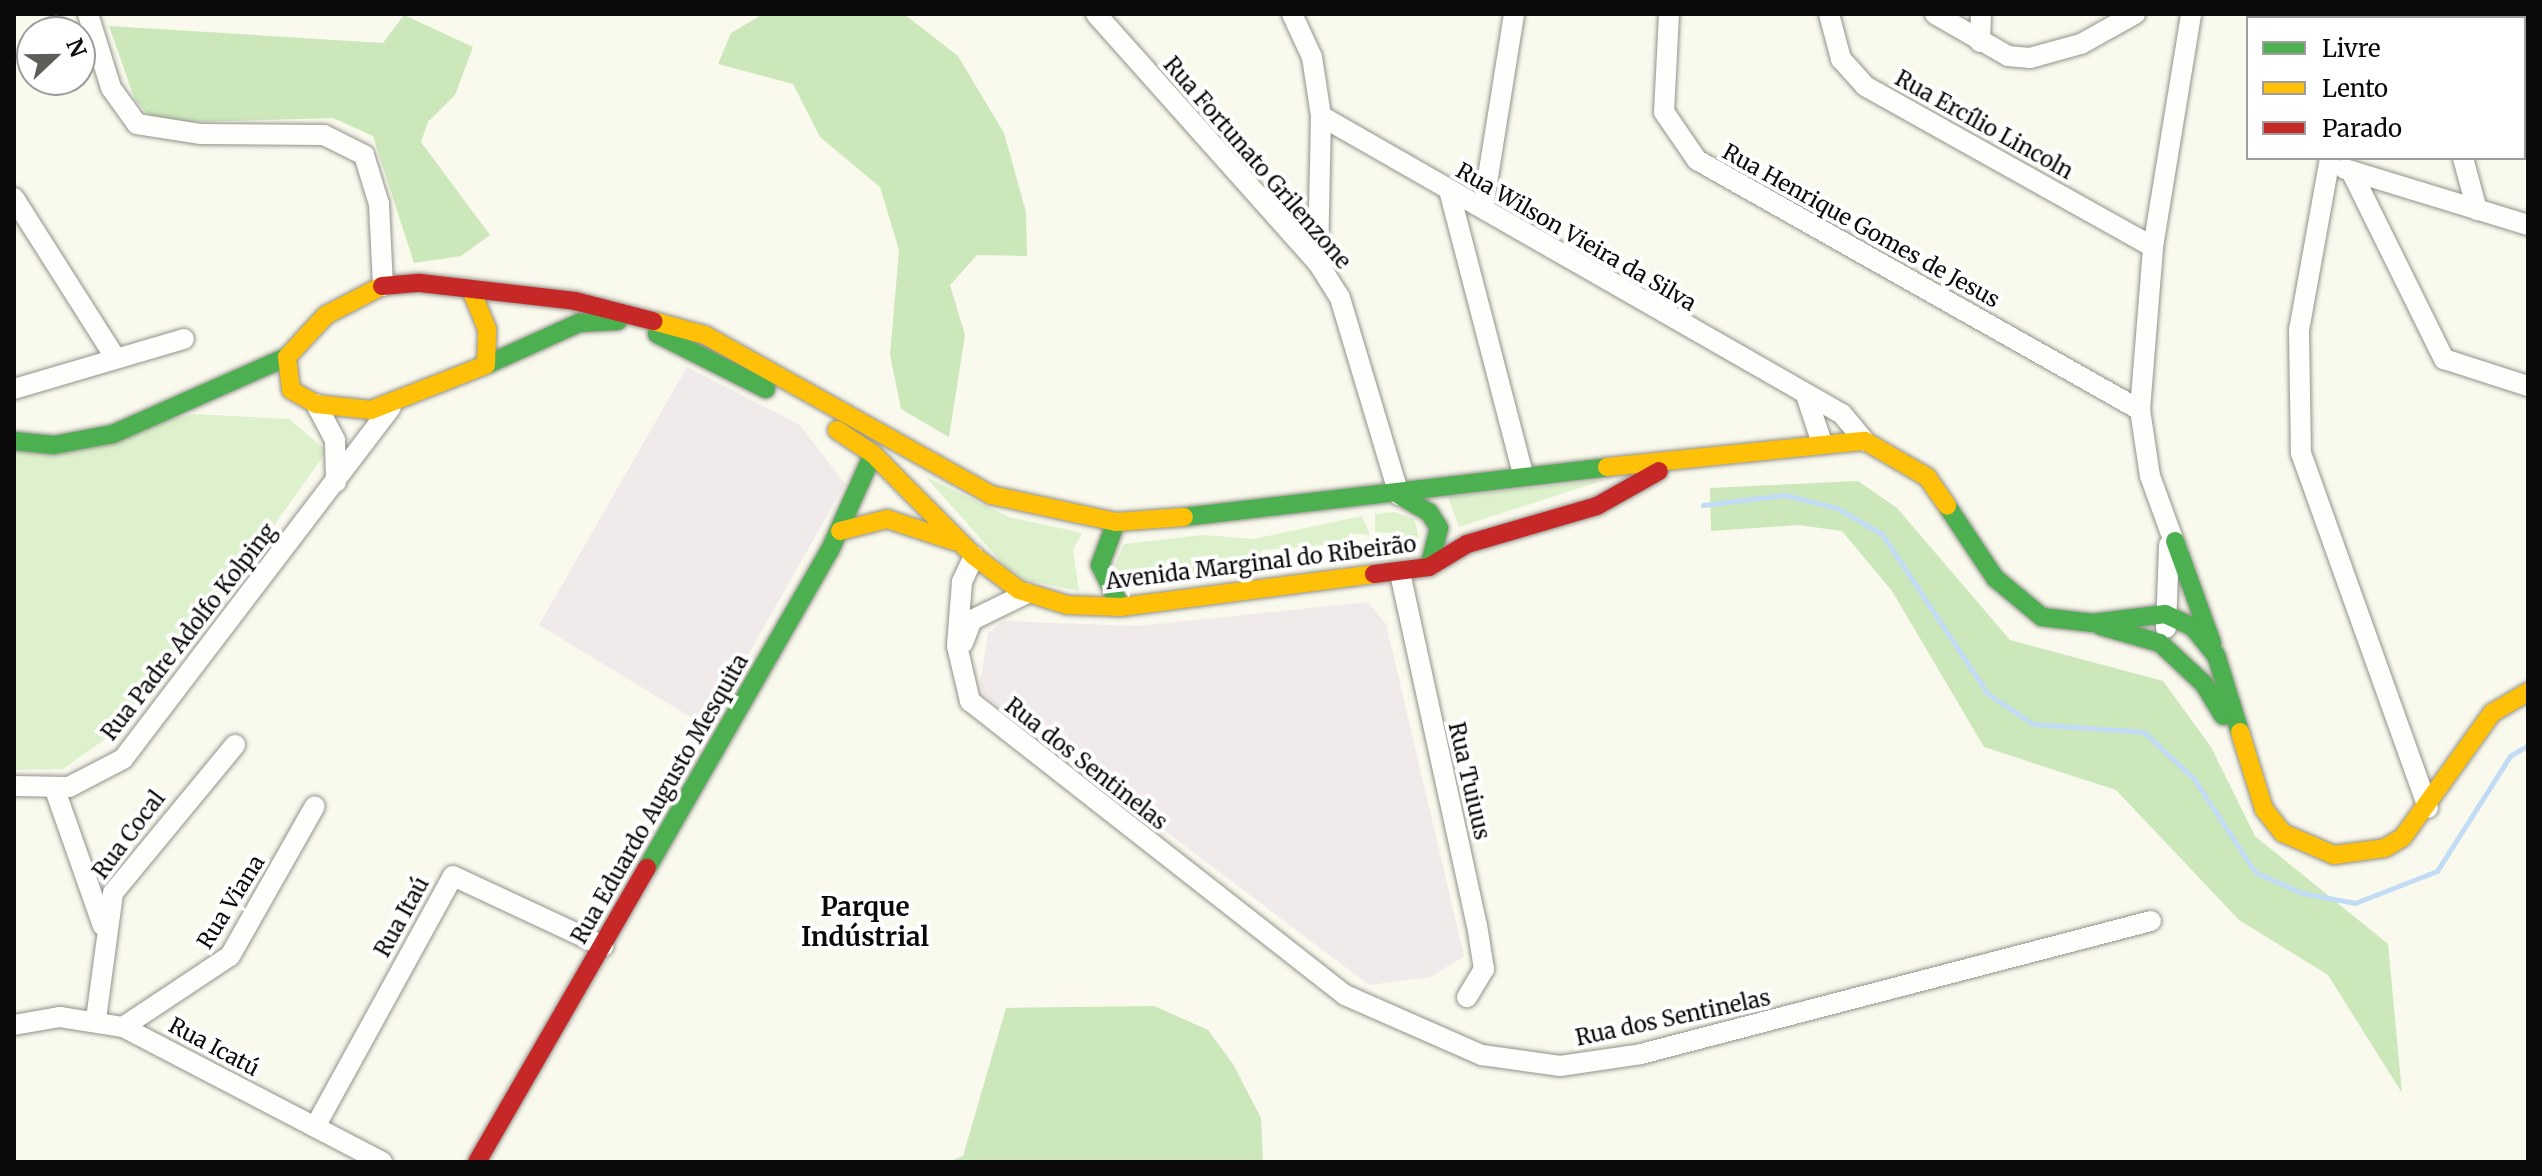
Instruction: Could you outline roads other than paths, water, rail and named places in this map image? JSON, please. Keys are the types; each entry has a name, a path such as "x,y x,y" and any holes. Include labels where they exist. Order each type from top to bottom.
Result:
{"main road":[{"name":"Avenida Marginal do Ribeirão","path":"383,286 471,290 575,301 705,335 991,495 1116,522 1399,495 1523,475 1685,460 1821,440 1865,441 1927,477 2017,600 2061,623 2093,623 2165,614 2193,627 2216,655 2242,750 2264,809 2303,846 2334,855 2385,848 2428,808 2492,713 2525,695"},
{"path":"14,441 85,441 221,392 287,357 326,315 383,286"},
{"path":"471,290 487,329 486,365"},
{"name":"Avenida Marginal do Ribeirão","path":"276,390 349,411 391,407 579,323 639,324 792,403 873,454 957,542 1027,593 1121,607 1429,567 1467,544 1597,506 1624,485 1685,460"},
{"path":"221,392 276,390 287,357"},
{"name":"Rua Eduardo Augusto Mesquita","path":"477,1162 840,531 873,454"},
{"path":"1399,495 1429,512 1439,528 1429,567"},
{"path":"840,531 887,519 957,542"},
{"path":"1116,522 1100,565 1121,607"},
{"path":"2175,541 2216,655"},
{"name":"Avenida Marginal do Ribeirão","path":"2093,623 2167,648 2204,684 2242,750"}],"street":[{"path":"88,14 111,88 137,124 186,133 324,135 364,155 379,204 383,286"},
{"name":"Rua Fortunato Grilenzone","path":"1096,14 1318,263 1356,342 1399,495"},
{"path":"1292,14 1312,57 1321,116 1318,263"},
{"path":"1483,208 1514,14"},
{"name":"Rua Henrique Gomes de Jesus","path":"1669,14 1664,112 1697,160 2140,410"},
{"name":"Rua Ercílio Lincoln","path":"1829,14 1841,59 1865,86 2153,247"},
{"path":"1935,14 2008,56 2056,54 2135,14"},
{"path":"1980,42 1981,14"},
{"path":"2167,648 2165,614 2172,584 2165,517 2140,410 2153,247 2191,14"},
{"name":"Rua Wilson Vieira da Silva","path":"1321,116 1807,398 1842,414 1865,441"},
{"path":"2464,160 2477,210"},
{"path":"2428,808 2301,453 2299,330 2330,161 2351,171 2528,225"},
{"path":"2351,171 2426,335 2444,359 2528,386"},
{"path":"1449,190 1523,475"},
{"path":"14,198 115,357"},
{"path":"14,389 184,339"},
{"path":"1807,398 1821,440"},
{"path":"316,404 335,440 336,482"},
{"name":"Rua Padre Adolfo Kolping","path":"14,786 54,787 95,777 145,735 391,407"},
{"path":"2165,517 2175,541 2193,627"},
{"name":"Rua dos Sentinelas","path":"974,556 962,582 959,658 963,691 988,718 1307,968 1392,1021 1524,1065 1641,1054 2151,921"},
{"name":"Rua Tuiuus","path":"1400,573 1484,969 1467,997"},
{"path":"959,658 972,620 1027,593"},
{"name":"Rua Cocal","path":"96,1019 104,930 113,893 128,871 235,745"},
{"path":"54,787 104,930"},
{"name":"Rua Viana","path":"123,1027 230,956 315,806"},
{"name":"Rua Itaú","path":"315,1127 453,876 603,946"},
{"name":"Rua Icatú","path":"14,1025 96,1019 123,1027 382,1162"}],"waterway":[{"path":"1703,505 1785,495 1837,508 1882,534 1988,694 2033,724 2144,732 2194,779 2255,872 2302,893 2355,903 2437,871 2510,756 2528,745"}],"district":[{"name":"Parque Indústrial","path":"865,922"}]}
